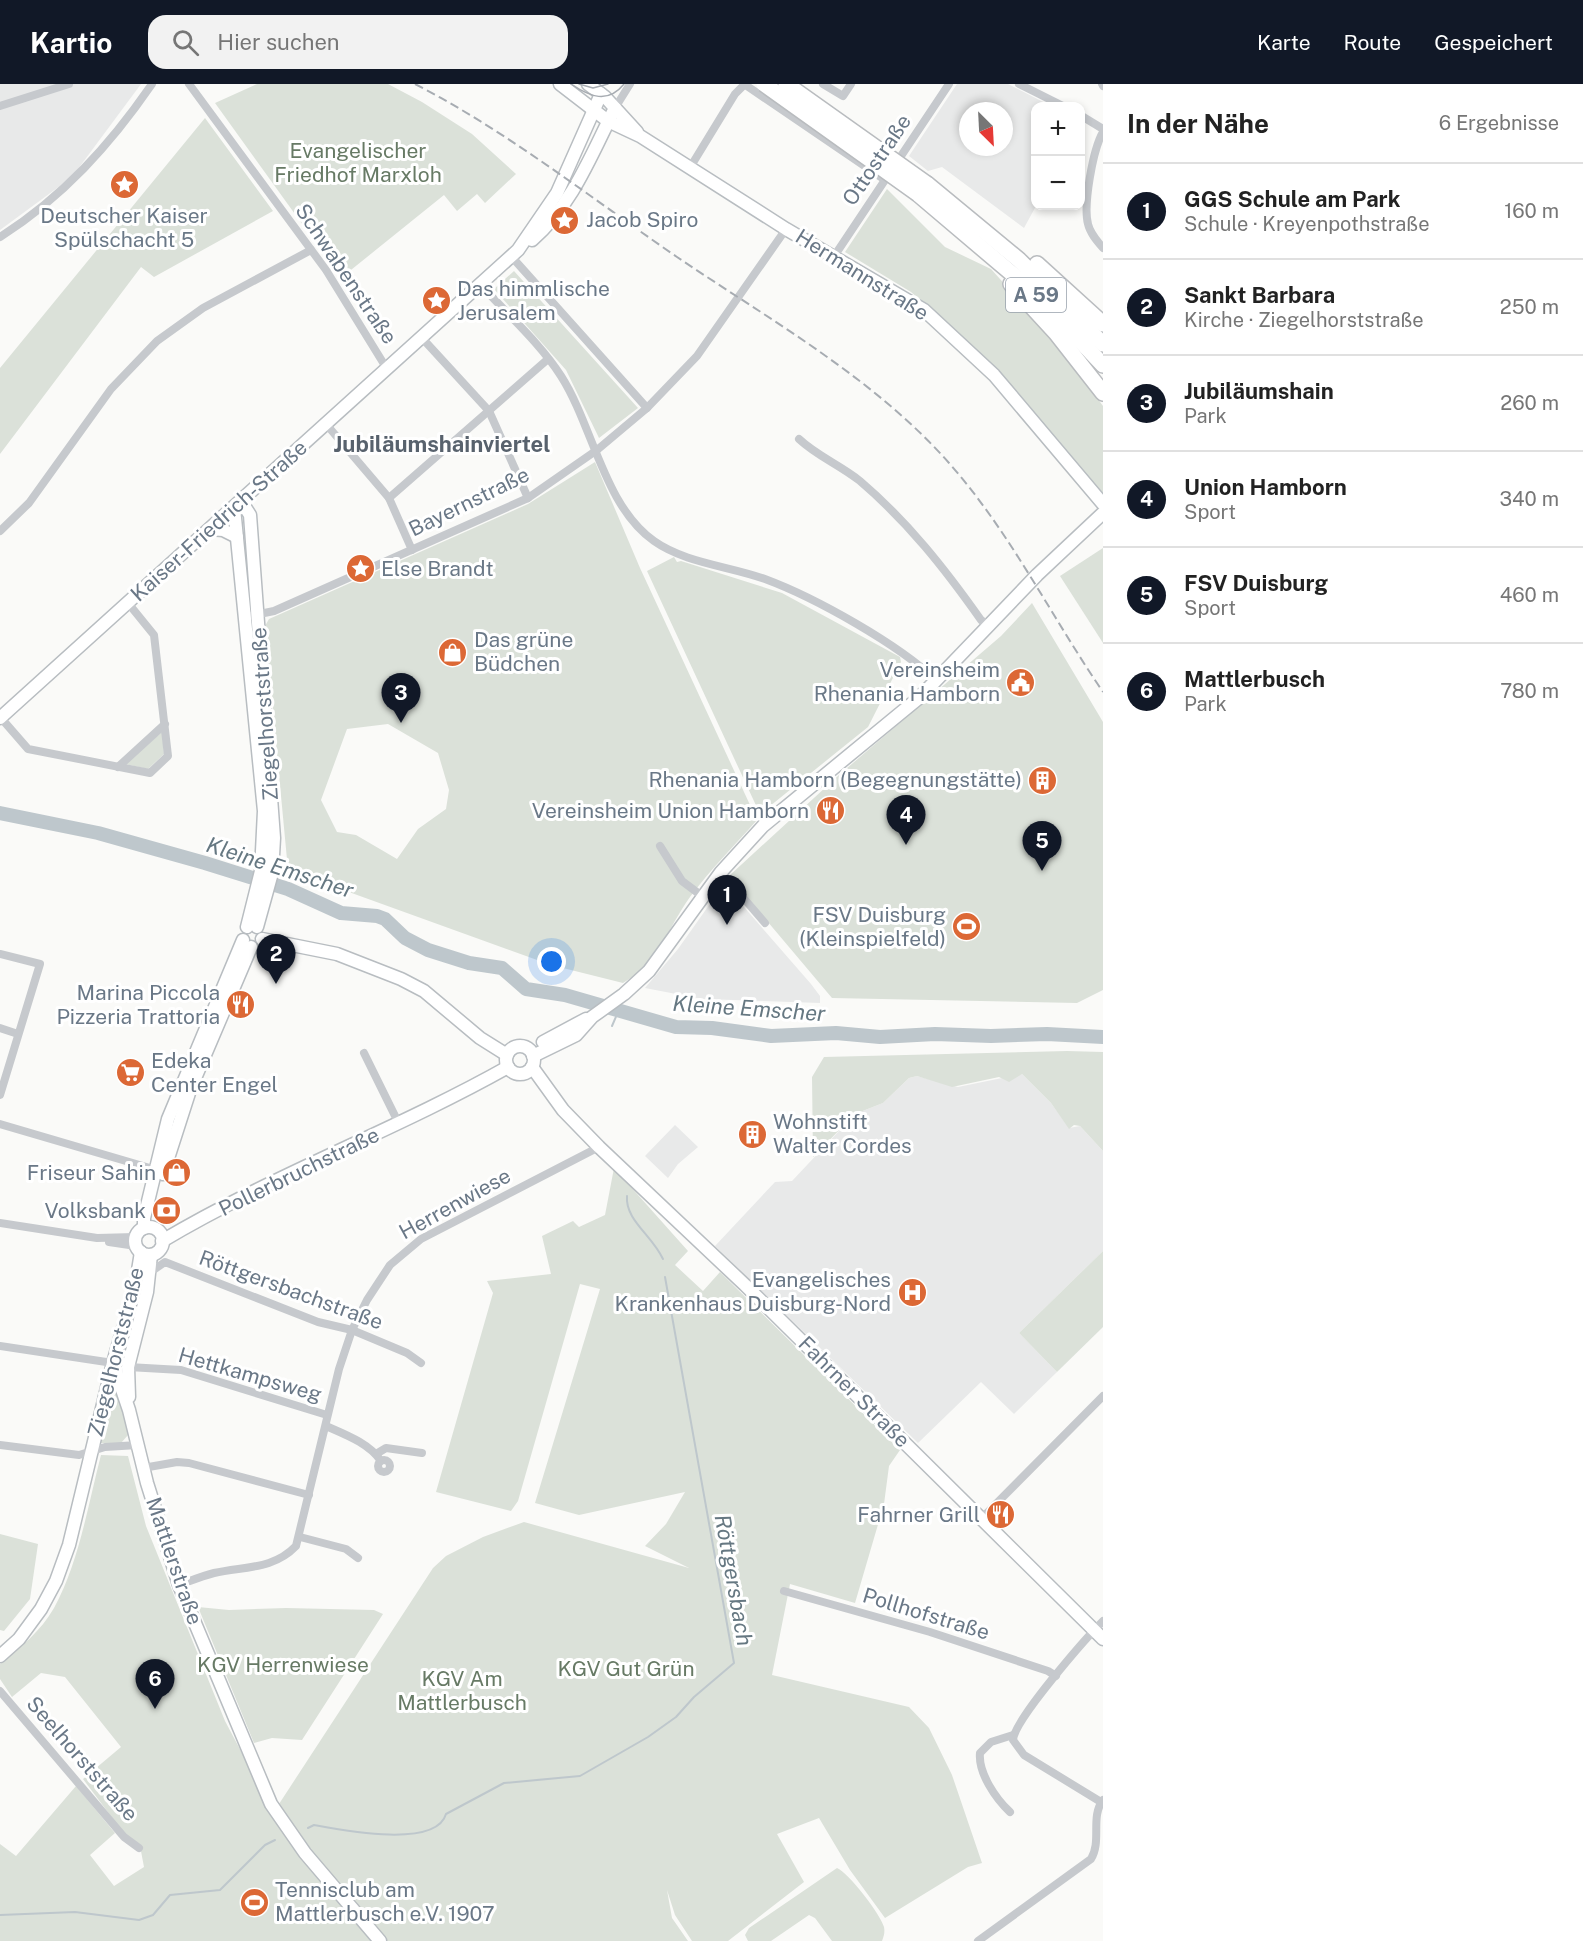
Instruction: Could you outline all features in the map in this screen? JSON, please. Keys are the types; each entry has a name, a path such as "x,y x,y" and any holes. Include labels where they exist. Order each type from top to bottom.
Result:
{"highway":[{"name":"A 59","path":"764,84 923,189"},
{"name":"A 59","path":"786,84 1047,286 1103,345"},
{"name":"A 59","path":"968,225 1103,365"},
{"path":"968,225 1024,253 1103,324"},
{"path":"968,225 1103,393"}],"street":[{"path":"0,106 69,84"},
{"path":"0,237 46,205 71,183 106,144 152,84"},
{"name":"Schwabenstraße","path":"189,84 311,250 387,369"},
{"name":"Hermannstraße","path":"560,84 608,121 640,136 691,166 786,229 835,255 924,310 994,375 1103,504"},
{"name":"Hermannstraße","path":"588,84 604,89 615,108 640,136"},
{"name":"Kaiser-Friedrich-Straße","path":"0,718 514,253 544,229 558,214 572,193 608,121 630,84"},
{"path":"691,166 735,94 745,84 885,180"},
{"path":"823,84 843,96 851,84"},
{"name":"Ottostraße","path":"835,255 949,84"},
{"path":"1019,84 1055,102"},
{"name":"Kaiser-Friedrich-Straße","path":"514,253 557,193 604,89"},
{"path":"1085,118 1103,130 1086,209 1088,226 1103,248"},
{"name":"Bayernstraße","path":"251,616 274,612 528,498 597,450 647,408 697,356 786,229"},
{"path":"0,531 29,503 111,389 158,341 204,308 311,250"},
{"path":"514,253 647,408"},
{"path":"480,284 562,377 628,518 654,541 682,555 766,580 819,605 916,661 937,681"},
{"path":"422,338 489,411 528,498"},
{"path":"389,498 548,359"},
{"path":"326,424 389,498 412,550"},
{"path":"799,439 812,451 835,463 859,480 904,522 939,561 981,620 990,627"},
{"name":"Ziegelhorststraße","path":"0,1656 29,1626 56,1581 69,1545 113,1363 148,1240 168,1119 247,944 243,933 252,927 267,872 274,838 251,616 237,537 238,505"},
{"name":"Ziegelhorststraße","path":"238,505 250,515 251,616"},
{"path":"252,927 262,939 338,954 401,979 424,991 510,1061 530,1061 617,999 649,971 668,948 702,896 763,826 885,727 937,681 1103,513"},
{"path":"1062,552 1103,522"},
{"path":"210,529 223,530 237,537"},
{"path":"0,718 28,749 150,774 168,756 154,634 128,603"},
{"path":"118,767 165,724"},
{"path":"660,846 682,881 702,896"},
{"path":"721,872 765,923"},
{"path":"247,944 257,945 262,939"},
{"path":"0,954 40,964 0,1095"},
{"path":"0,1028 18,1034"},
{"path":"510,1061 521,1047 530,1061"},
{"name":"Pollerbruchstraße","path":"364,1053 399,1124"},
{"name":"Pollerbruchstraße","path":"148,1240 199,1220 399,1124 465,1091 510,1061"},
{"name":"Fahrner Straße","path":"530,1061 553,1097 599,1147 745,1284 981,1518 1100,1630"},
{"path":"0,1124 159,1171"},
{"name":"Herrenwiese","path":"178,1585 213,1573 268,1565 286,1556 300,1537 327,1415 352,1330 378,1281 406,1249 599,1147"},
{"path":"0,1223 97,1238 148,1240"},
{"name":"Mattlerstraße","path":"129,1410 128,1367 149,1273 148,1240"},
{"name":"Röttgersbachstraße","path":"149,1273 165,1262 318,1322 352,1330 407,1353 421,1362"},
{"path":"0,1346 113,1363"},
{"name":"Mattlerstraße","path":"113,1363 129,1410 143,1468 178,1585 279,1820 380,1941"},
{"name":"Hettkampsweg","path":"128,1367 181,1370 327,1415"},
{"path":"981,1518 1103,1396"},
{"path":"326,1426 379,1457 386,1448 422,1453"},
{"path":"0,1444 79,1455 91,1451"},
{"name":"Ziegelhorststraße","path":"91,1451 105,1447 138,1445"},
{"path":"143,1468 177,1462 189,1463 309,1495"},
{"path":"300,1537 346,1549 358,1558"},
{"name":"Pollhofstraße","path":"784,1591 930,1632 1048,1671 1056,1676"},
{"name":"Ziegelhorststraße","path":"0,1648 29,1626"},
{"path":"1010,1812 994,1793 979,1760 984,1748 1000,1738 1013,1735 1056,1676 1100,1630"},
{"name":"Seelhorststraße","path":"0,1691 124,1837 139,1848"},
{"path":"978,1941 1091,1859 1097,1847 1098,1814 1102,1801 1024,1755 1014,1745 1013,1735"}],"shaded area":[{"path":"0,84 141,84 72,177 0,230"},
{"path":"957,84 1008,84 1043,102 1031,102 1031,210 1034,210 1024,228 942,167 928,171 909,156"},
{"path":"724,884 811,984 820,996 820,1003 702,999 645,988 678,949"},
{"name":"Evangelisches Krankenhaus Duisburg-Nord","path":"1022,1074 1051,1103 1069,1128 1080,1126 1103,1151 1103,1251 1019,1333 1057,1372 1014,1414 981,1382 918,1443 715,1246 775,1182 792,1181 855,1114 883,1103 909,1078 917,1076 958,1087"},
{"path":"675,1125 698,1147 678,1164 668,1178 645,1156"}],"green space":[{"name":"Evangelischer Friedhof Marxloh","path":"257,84 388,84 422,102 472,134 516,174 485,203 477,194 457,211 444,195 341,278 215,103"},
{"path":"205,118 273,211 154,277 141,267 0,454 0,368"},
{"path":"887,189 945,247 991,269 1052,337 1103,406 1103,493 955,330 911,292 845,252"},
{"path":"514,271 638,408 599,438 566,370 494,289"},
{"path":"595,462 640,568 757,820 690,897 662,944 646,965 623,983 551,965 288,870 265,626 269,619 528,504","holes":["388,724 438,753 449,790 446,809 418,829 397,859 356,835 337,832 321,800 347,729"]},
{"path":"1103,548 1103,643 1060,576"},
{"path":"674,557 677,562 681,561 782,593 900,657 901,662 868,727 760,814 647,571"},
{"path":"1032,603 1103,722 1103,990 1077,1003 832,998 729,876 839,775 1001,636"},
{"path":"162,732 164,754 148,769 125,764"},
{"path":"1103,1052 1103,1151 1080,1126 1074,1125 1069,1129 1051,1103 1022,1074 1009,1082 999,1077 952,1087 917,1076 909,1078 883,1103 855,1114 813,1157 812,1077 824,1057"},
{"path":"614,1168 688,1251 675,1265 703,1291 720,1272 900,1450 889,1466 884,1504 855,1603 790,1584 772,1675 909,1707 929,1728 952,1775 982,1863 968,1867 885,1918 850,1870 819,1818 777,1834 804,1882 728,1941 692,1941 675,1915 667,1890 672,1918 688,1941 387,1941 307,1848 279,1804 433,1568 446,1556 483,1537 524,1522 689,1568 645,1546 666,1524 685,1492 579,1515 535,1503 600,1289 580,1284 518,1501 511,1511 436,1492 493,1293 487,1281 551,1274 542,1236 573,1221 579,1227 605,1215"},
{"path":"1103,1251 1103,1327 1057,1372 1019,1333"},
{"path":"113,1382 123,1404 128,1435 121,1443 99,1443"},
{"path":"101,1455 128,1456 146,1526 225,1721 269,1804 377,1941 0,1941 0,1844 16,1856 76,1786 115,1833 90,1855 114,1886 144,1867 140,1846 125,1835 83,1779 121,1747 65,1677 41,1673 12,1697 0,1679 0,1664 43,1624 63,1590 82,1533"},
{"path":"0,1534 38,1544 30,1599 4,1631 0,1630"},
{"name":"KGV Herrenwiese","path":"198,1607 229,1610 286,1608 374,1610 383,1614 302,1740 272,1738 254,1743"},
{"path":"837,1868 864,1894 882,1921 884,1934 882,1941 832,1941 815,1918 809,1915 771,1941 748,1941 745,1935 749,1928"}],"waterway":[{"name":"Kleine Emscher","path":"0,813 98,833 205,863 288,889 341,913 377,916 385,919 405,938 428,950 469,963 502,968 526,989 565,995 676,1027 712,1028 771,1036 836,1033 880,1037 935,1034 991,1036 1047,1034 1103,1037"},
{"name":"Röttgersbach","path":"612,1026 618,1012"},
{"name":"Röttgersbach","path":"627,1196 630,1213 663,1259"},
{"name":"Röttgersbach","path":"308,1828 314,1825 386,1834 425,1831 439,1825 446,1814 504,1783 580,1776 648,1737 676,1717 694,1697 734,1663 665,1277"},
{"name":"Röttgersbach","path":"0,1915 75,1912 139,1920 153,1915 170,1895 220,1890 265,1845 275,1840"}],"tram line":[{"path":"571,84 585,92 599,96 612,94 624,84"},
{"path":"579,84 593,88 608,84"}],"railway":[{"path":"415,84 516,144 677,257 784,327 854,377 920,432 949,463 991,517 1103,692"}],"place":[{"name":"Deutscher Kaiser Spülschacht 5","path":"124,185"},
{"name":"Jacob Spiro","path":"565,220"},
{"name":"Das himmlische Jerusalem","path":"436,301"},
{"name":"Else Brandt","path":"360,569"},
{"name":"Das grüne Büdchen","path":"453,652"},
{"name":"Vereinsheim Rhenania Hamborn","path":"1021,682"},
{"name":"Jubiläumshain","path":"401,723"},
{"name":"Rhenania Hamborn (Begegnungstätte)","path":"1043,780"},
{"name":"Vereinsheim Union Hamborn","path":"830,811"},
{"name":"Union Hamborn","path":"906,845"},
{"name":"FSV Duisburg","path":"1042,871"},
{"name":"GGS Schule am Park","path":"727,925"},
{"name":"FSV Duisburg (Kleinspielfeld)","path":"967,927"},
{"name":"Sankt Barbara","path":"276,984"},
{"name":"Marina Piccola Pizzeria Trattoria","path":"241,1005"},
{"name":"Edeka Center Engel","path":"130,1073"},
{"name":"Wohnstift Walter Cordes","path":"752,1134"},
{"name":"Friseur Sahin","path":"177,1173"},
{"name":"Volksbank","path":"167,1211"},
{"name":"Evangelisches Krankenhaus Duisburg-Nord","path":"912,1292"},
{"name":"Fahrner Grill","path":"1001,1515"},
{"name":"Mattlerbusch","path":"155,1709"},
{"name":"Tennisclub am Mattlerbusch e.V. 1907","path":"254,1902"}],"district":[{"name":"Jubiläumshainviertel","path":"442,444"}],"park label":[{"name":"KGV Gut Grün","path":"626,1669"},
{"name":"KGV Am Mattlerbusch","path":"462,1691"}]}
